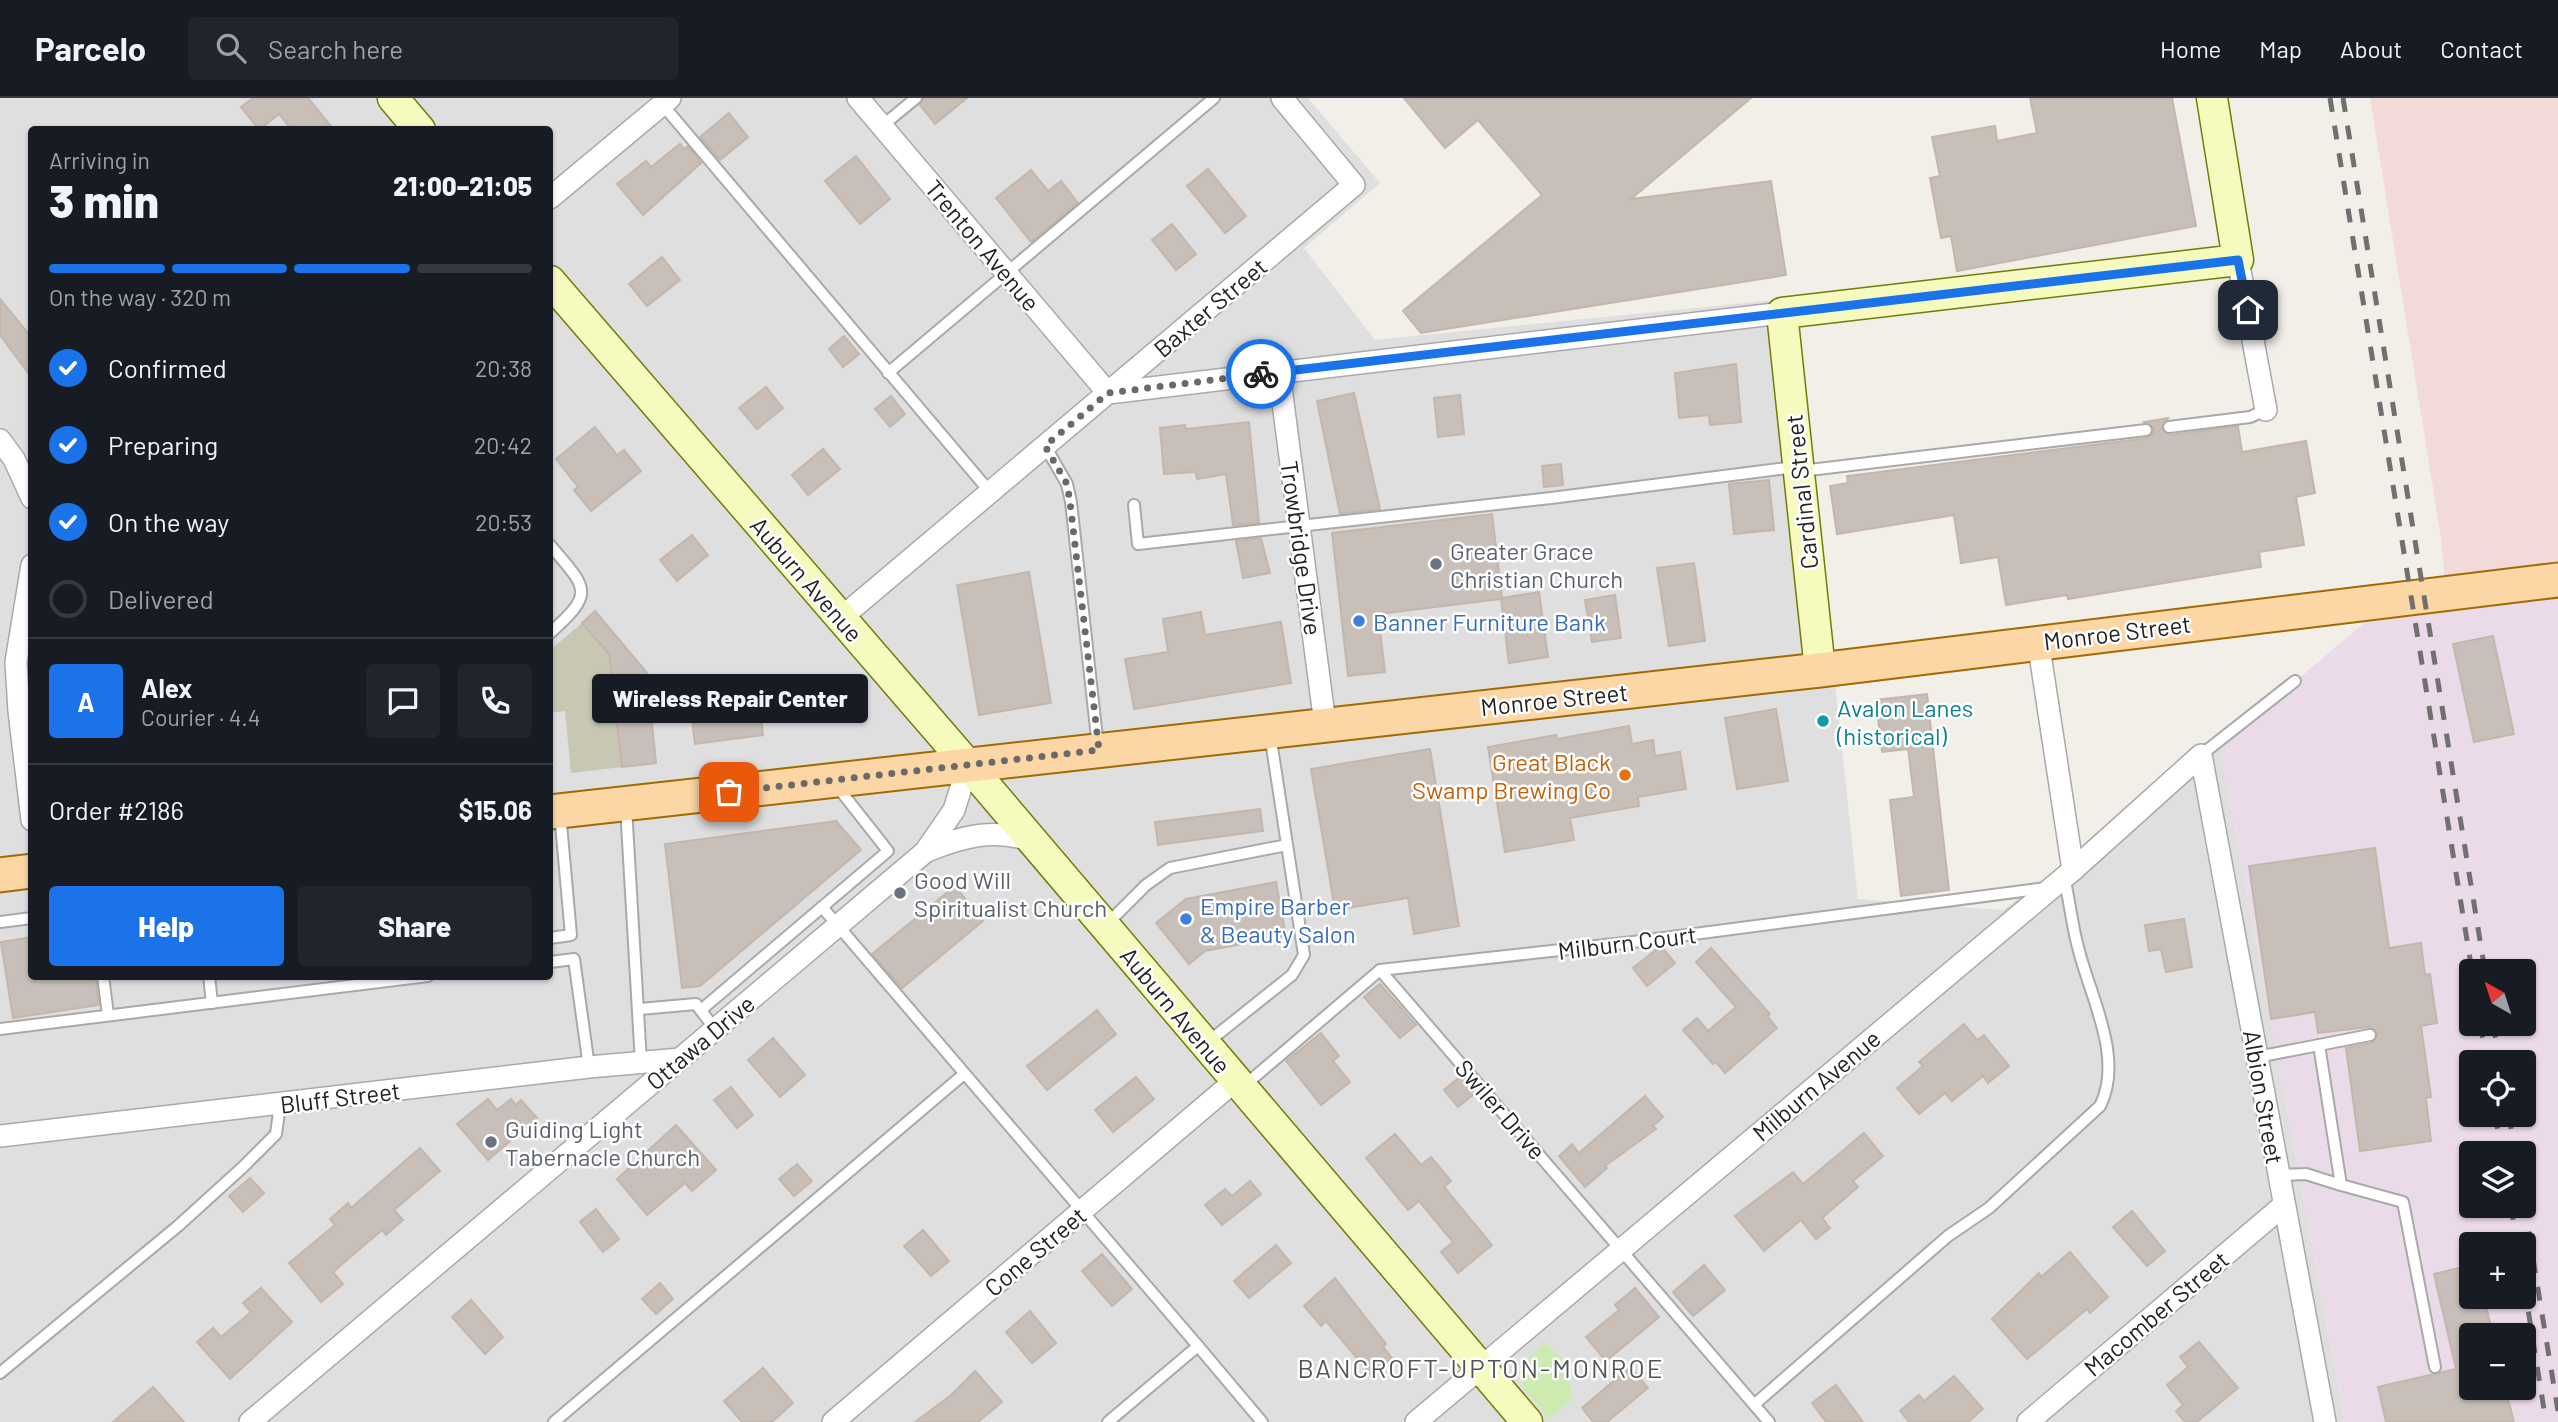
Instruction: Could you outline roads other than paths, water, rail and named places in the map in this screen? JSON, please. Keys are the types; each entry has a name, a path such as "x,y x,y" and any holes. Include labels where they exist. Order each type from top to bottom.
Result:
{"main road":[{"name":"Monroe Street","path":"555,812 1820,670 2038,641 2558,580"},
{"path":"0,875 28,872"}],"street":[{"path":"393,98 417,126"},
{"name":"Trenton Avenue","path":"858,98 1108,393"},
{"name":"Baxter Street","path":"841,618 1354,185 1282,98"},
{"path":"2212,98 2266,410"},
{"path":"553,195 666,101"},
{"path":"1108,393 2238,260"},
{"name":"Auburn Avenue","path":"553,284 968,765 1527,1422"},
{"name":"Cardinal Street","path":"1782,313 1820,670"},
{"name":"Trowbridge Drive","path":"1279,372 1325,724"},
{"path":"0,440 14,459 28,489"},
{"path":"28,589 16,662 25,710 28,757"},
{"path":"2038,641 2063,878"},
{"name":"Milburn Avenue","path":"1416,1422 2063,878 2203,764"},
{"name":"Albion Street","path":"2203,764 2326,1422"},
{"name":"Ottawa Drive","path":"250,1422 925,852 954,810 968,765"},
{"name":"Ottawa Drive","path":"925,852 969,835 1012,834 1033,841"},
{"name":"Bluff Street","path":"0,1136 589,1067 680,1059"},
{"name":"Cone Street","path":"833,1422 1082,1211 1239,1084"},
{"name":"Macomber Street","path":"2028,1422 2284,1205"}],"lane":[{"path":"883,126 916,98"},
{"path":"887,373 1214,98"},
{"path":"666,101 887,373 990,492"},
{"path":"2169,427 2250,417 2266,410"},
{"path":"1134,505 1138,544 2146,430"},
{"path":"1045,446 1067,484 1099,750"},
{"path":"553,548 576,575 582,598 578,607 553,630"},
{"path":"2203,764 2295,681"},
{"path":"1206,1044 1292,975 1304,955 1270,730"},
{"path":"832,780 904,870"},
{"path":"626,804 640,1009 641,1063"},
{"path":"555,812 589,1067"},
{"path":"1105,926 1146,885 1170,868 1287,845"},
{"path":"701,1010 888,851"},
{"path":"1755,1404 1948,1236 1989,1208 2100,1106 2109,1089 2107,1054 2078,948 2063,878"},
{"name":"Milburn Court","path":"1380,970 1633,942 2063,878"},
{"path":"821,907 1262,1422"},
{"path":"0,922 28,918"},
{"path":"553,938 571,935"},
{"path":"787,937 802,956"},
{"path":"553,962 574,959"},
{"path":"1239,1084 1380,970"},
{"name":"Swiler Drive","path":"1380,970 1769,1422"},
{"path":"743,974 758,993"},
{"path":"104,980 108,1015"},
{"path":"209,980 212,1003"},
{"path":"0,1029 396,980"},
{"path":"640,1009 696,1004 715,1029"},
{"path":"2257,1057 2370,1035"},
{"path":"2319,1045 2341,1185"},
{"path":"554,1422 964,1074"},
{"path":"0,1373 178,1226 243,1167 276,1134 280,1105"},
{"path":"2278,1175 2306,1174 2403,1202 2435,1367"},
{"path":"1108,1422 1198,1346"}],"railway":[{"path":"2330,98 2470,959"},
{"path":"2343,98 2483,959"},
{"path":"2482,1036 2485,1050"},
{"path":"2495,1036 2498,1050"},
{"path":"2497,1127 2500,1141"},
{"path":"2511,1127 2513,1141"},
{"path":"2513,1218 2515,1232"},
{"path":"2526,1218 2558,1411"},
{"path":"2528,1309 2546,1422"}],"place":[{"name":"Greater Grace Christian Church","path":"1436,564"},
{"name":"Banner Furniture Bank","path":"1359,621"},
{"name":"Avalon Lanes (historical)","path":"1823,721"},
{"name":"Great Black Swamp Brewing Co","path":"1625,775"},
{"name":"Wireless Repair Center","path":"729,792"},
{"name":"Good Will Spiritualist Church","path":"900,893"},
{"name":"Empire Barber & Beauty Salon","path":"1186,919"},
{"name":"Guiding Light Tabernacle Church","path":"491,1142"}],"district":[{"name":"BANCROFT-UPTON-MONROE","path":"1481,1367"}]}
